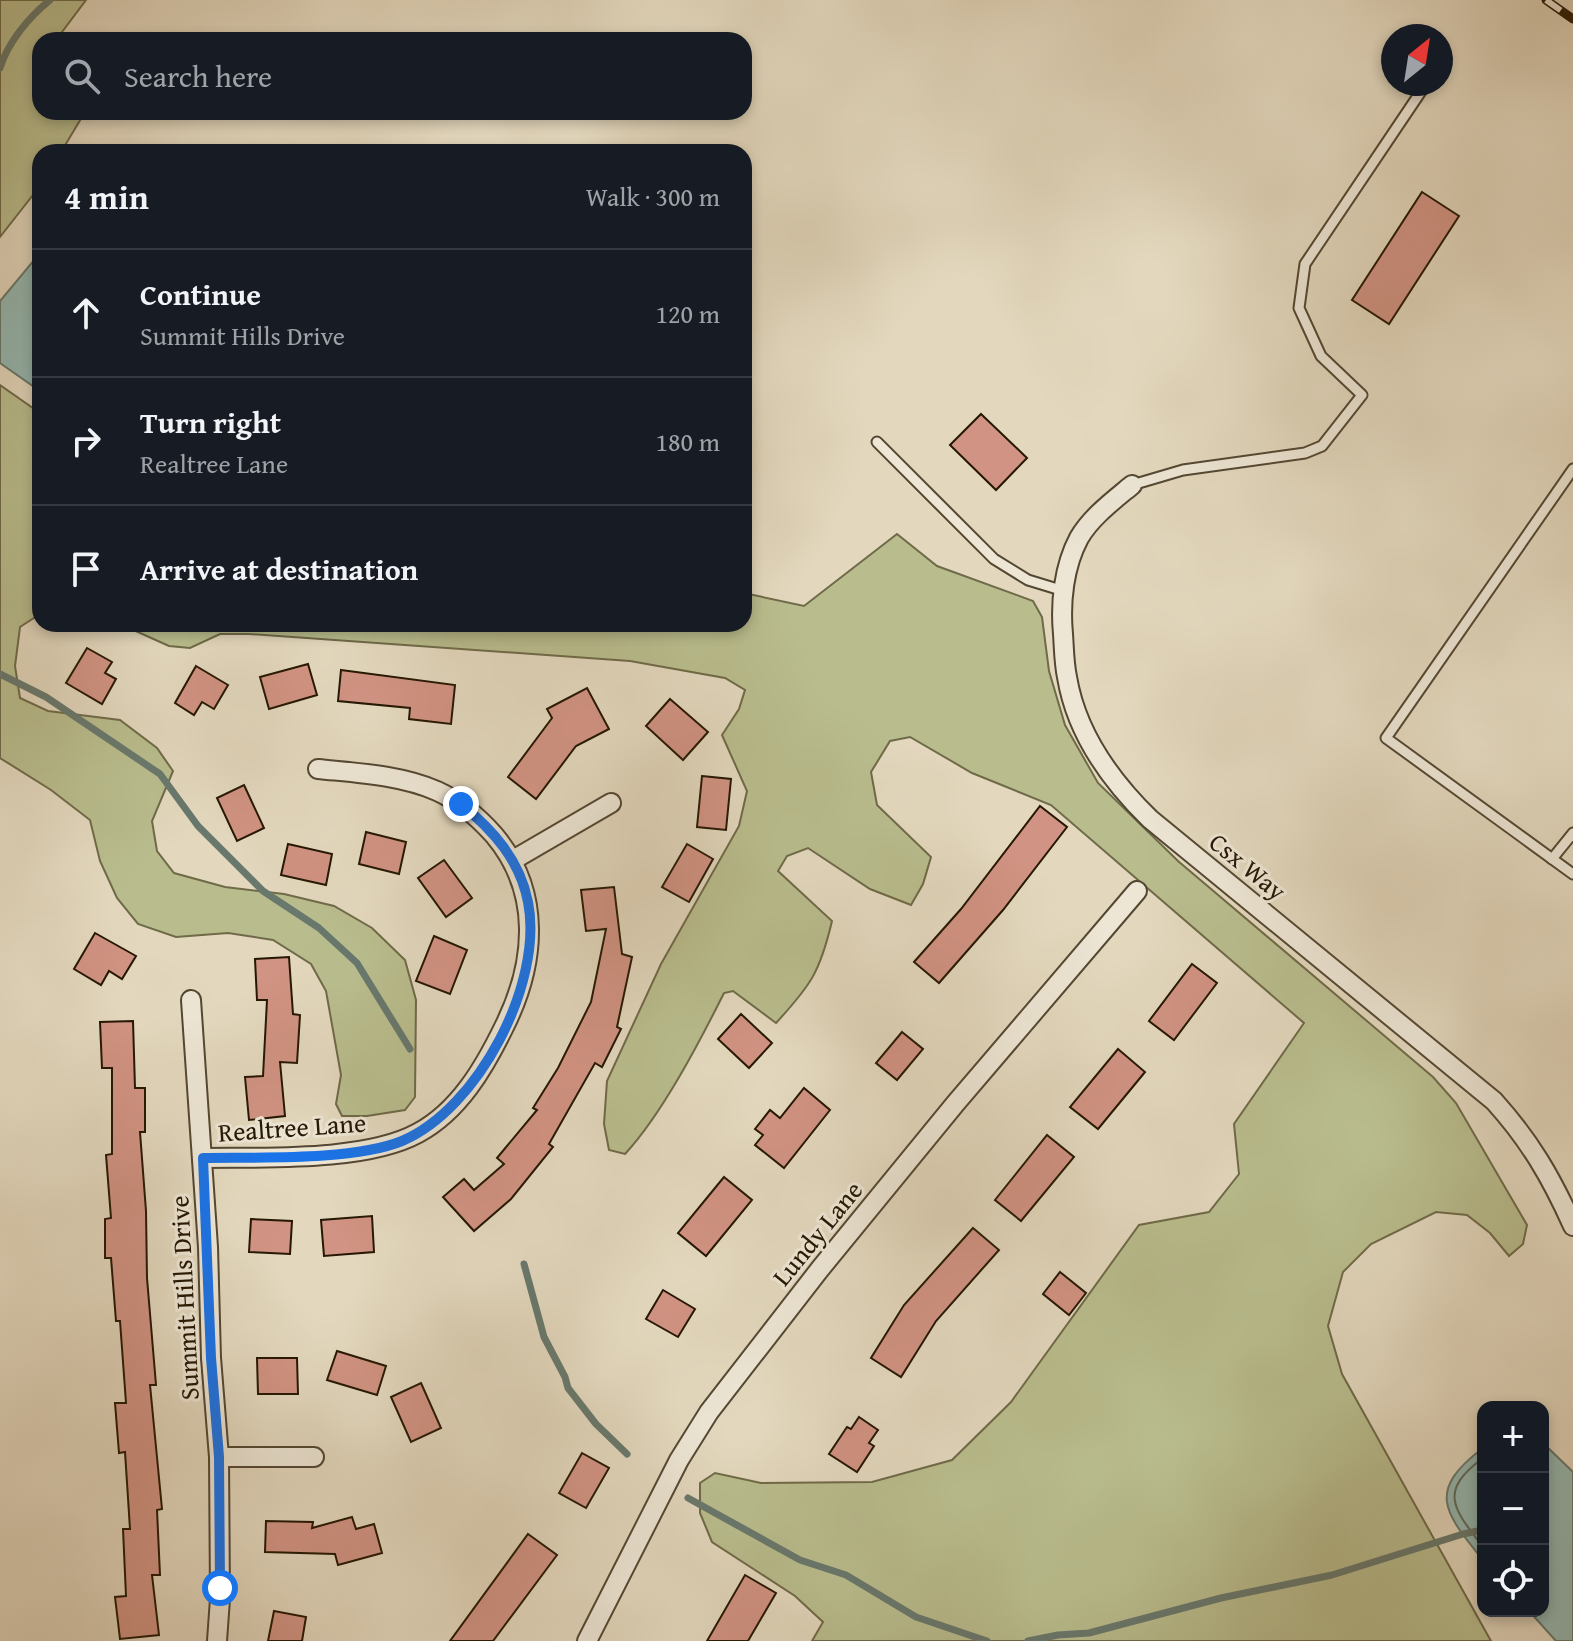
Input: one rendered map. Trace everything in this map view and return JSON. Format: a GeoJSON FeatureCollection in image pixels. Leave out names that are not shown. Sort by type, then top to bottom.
{"type":"FeatureCollection","features":[{"type":"Feature","properties":{"kind":"street","name":"Csx Way"},"geometry":{"type":"LineString","coordinates":[[1132,485],[1106,507],[1080,537],[1065,577],[1062,619],[1067,678],[1078,716],[1108,772],[1150,819],[1494,1101],[1522,1133],[1546,1169],[1573,1226]]}},
{"type":"Feature","properties":{"kind":"street","name":"Realtree Lane"},"geometry":{"type":"LineString","coordinates":[[203,1158],[337,1153],[384,1147],[418,1133],[456,1102],[493,1051],[525,977],[531,938],[528,902],[513,860],[483,822],[461,804],[436,790],[408,782],[318,769]]}},
{"type":"Feature","properties":{"kind":"street"},"geometry":{"type":"LineString","coordinates":[[513,860],[611,803]]}},
{"type":"Feature","properties":{"kind":"street","name":"Lundy Lane"},"geometry":{"type":"LineString","coordinates":[[587,1641],[679,1460],[709,1412],[945,1116],[1137,891]]}},
{"type":"Feature","properties":{"kind":"street","name":"Summit Hills Drive"},"geometry":{"type":"LineString","coordinates":[[191,1000],[219,1457],[220,1599],[217,1641]]}},
{"type":"Feature","properties":{"kind":"street"},"geometry":{"type":"LineString","coordinates":[[219,1457],[314,1457]]}},
{"type":"Feature","properties":{"kind":"lane"},"geometry":{"type":"LineString","coordinates":[[1132,485],[1183,470],[1313,450],[1322,446],[1362,395],[1321,356],[1299,308],[1305,264],[1418,96]]}},
{"type":"Feature","properties":{"kind":"lane"},"geometry":{"type":"LineString","coordinates":[[877,442],[994,559],[1028,580],[1064,591]]}},
{"type":"Feature","properties":{"kind":"lane"},"geometry":{"type":"LineString","coordinates":[[1573,469],[1386,738],[1573,874]]}},
{"type":"Feature","properties":{"kind":"lane"},"geometry":{"type":"LineString","coordinates":[[1552,859],[1573,833]]}},
{"type":"Feature","properties":{"kind":"green space"},"geometry":{"type":"Polygon","coordinates":[[[0,0],[86,0],[62,32],[32,32],[32,120],[80,120],[66,144],[32,144],[32,196],[0,237],[0,0]]]}},
{"type":"Feature","properties":{"kind":"green space"},"geometry":{"type":"Polygon","coordinates":[[[0,385],[32,407],[32,619],[20,627],[15,666],[20,698],[48,711],[120,720],[157,748],[173,771],[152,821],[157,851],[174,873],[225,887],[284,894],[334,906],[372,928],[405,960],[416,1000],[415,1097],[405,1110],[342,1116],[336,1104],[341,1075],[326,991],[311,964],[273,940],[228,933],[176,937],[138,924],[117,898],[100,861],[90,820],[51,790],[0,758],[0,385]]]}},
{"type":"Feature","properties":{"kind":"green space"},"geometry":{"type":"Polygon","coordinates":[[[897,534],[937,566],[1033,601],[1042,617],[1049,671],[1065,725],[1098,783],[1178,861],[1433,1077],[1456,1103],[1527,1225],[1523,1244],[1509,1256],[1490,1233],[1467,1215],[1436,1212],[1371,1244],[1343,1272],[1328,1326],[1342,1374],[1491,1641],[812,1641],[823,1622],[795,1596],[712,1542],[700,1513],[700,1483],[715,1473],[761,1483],[872,1482],[952,1460],[1011,1402],[1139,1225],[1209,1212],[1239,1174],[1234,1124],[1304,1023],[1051,805],[972,773],[910,737],[890,741],[871,772],[877,805],[931,857],[923,884],[911,905],[870,889],[808,848],[787,856],[778,871],[832,921],[813,977],[776,1023],[733,991],[724,993],[666,1099],[625,1154],[609,1150],[604,1124],[607,1081],[661,964],[739,826],[747,791],[722,735],[739,709],[745,690],[725,678],[630,661],[249,634],[220,634],[190,648],[169,646],[138,632],[752,632],[752,595],[804,606],[897,534]]]}},
{"type":"Feature","properties":{"kind":"water"},"geometry":{"type":"Polygon","coordinates":[[[32,263],[32,385],[0,363],[0,301],[32,263]]]}},
{"type":"Feature","properties":{"kind":"water"},"geometry":{"type":"Polygon","coordinates":[[[1549,1449],[1573,1472],[1573,1641],[1556,1641],[1534,1617],[1549,1617],[1549,1449]]]}},
{"type":"Feature","properties":{"kind":"water"},"geometry":{"type":"Polygon","coordinates":[[[1477,1453],[1477,1552],[1451,1515],[1447,1502],[1453,1477],[1477,1453]]]}},
{"type":"Feature","properties":{"kind":"building"},"geometry":{"type":"Polygon","coordinates":[[[1422,192],[1459,216],[1389,324],[1352,300],[1422,192]]]}},
{"type":"Feature","properties":{"kind":"building"},"geometry":{"type":"Polygon","coordinates":[[[981,414],[1027,458],[996,490],[950,445],[981,414]]]}},
{"type":"Feature","properties":{"kind":"building"},"geometry":{"type":"Polygon","coordinates":[[[87,648],[112,662],[105,673],[116,679],[102,704],[66,683],[87,648]]]}},
{"type":"Feature","properties":{"kind":"building"},"geometry":{"type":"Polygon","coordinates":[[[308,664],[317,695],[269,709],[260,677],[308,664]]]}},
{"type":"Feature","properties":{"kind":"building"},"geometry":{"type":"Polygon","coordinates":[[[196,666],[228,685],[214,709],[202,702],[194,715],[175,703],[196,666]]]}},
{"type":"Feature","properties":{"kind":"building"},"geometry":{"type":"Polygon","coordinates":[[[341,670],[455,685],[451,724],[409,719],[410,708],[338,701],[341,670]]]}},
{"type":"Feature","properties":{"kind":"building"},"geometry":{"type":"Polygon","coordinates":[[[587,688],[609,729],[576,746],[536,799],[508,777],[552,718],[547,709],[587,688]]]}},
{"type":"Feature","properties":{"kind":"building"},"geometry":{"type":"Polygon","coordinates":[[[670,699],[708,732],[683,760],[646,726],[670,699]]]}},
{"type":"Feature","properties":{"kind":"building"},"geometry":{"type":"Polygon","coordinates":[[[702,776],[731,779],[726,830],[697,827],[702,776]]]}},
{"type":"Feature","properties":{"kind":"building"},"geometry":{"type":"Polygon","coordinates":[[[244,785],[264,828],[237,841],[217,798],[244,785]]]}},
{"type":"Feature","properties":{"kind":"building"},"geometry":{"type":"Polygon","coordinates":[[[1040,806],[1067,827],[1003,910],[939,983],[914,962],[961,909],[1040,806]]]}},
{"type":"Feature","properties":{"kind":"building"},"geometry":{"type":"Polygon","coordinates":[[[366,832],[406,842],[399,874],[359,864],[366,832]]]}},
{"type":"Feature","properties":{"kind":"building"},"geometry":{"type":"Polygon","coordinates":[[[288,844],[332,854],[326,885],[281,875],[288,844]]]}},
{"type":"Feature","properties":{"kind":"building"},"geometry":{"type":"Polygon","coordinates":[[[687,844],[713,859],[689,902],[662,887],[687,844]]]}},
{"type":"Feature","properties":{"kind":"building"},"geometry":{"type":"Polygon","coordinates":[[[444,860],[472,898],[446,917],[418,878],[444,860]]]}},
{"type":"Feature","properties":{"kind":"building"},"geometry":{"type":"Polygon","coordinates":[[[614,887],[622,954],[632,957],[617,1027],[621,1029],[602,1067],[595,1063],[549,1144],[553,1147],[511,1199],[474,1231],[443,1197],[464,1179],[474,1190],[504,1164],[497,1158],[537,1110],[533,1108],[558,1068],[591,1002],[606,929],[586,931],[581,890],[614,887]]]}},
{"type":"Feature","properties":{"kind":"building"},"geometry":{"type":"Polygon","coordinates":[[[95,933],[136,956],[122,979],[109,971],[101,985],[74,969],[95,933]]]}},
{"type":"Feature","properties":{"kind":"building"},"geometry":{"type":"Polygon","coordinates":[[[434,936],[467,950],[450,994],[416,981],[434,936]]]}},
{"type":"Feature","properties":{"kind":"building"},"geometry":{"type":"Polygon","coordinates":[[[289,957],[293,1014],[300,1015],[297,1063],[280,1062],[285,1116],[249,1120],[245,1077],[263,1076],[267,1000],[257,1000],[255,959],[289,957]]]}},
{"type":"Feature","properties":{"kind":"building"},"geometry":{"type":"Polygon","coordinates":[[[1192,964],[1217,983],[1174,1040],[1149,1021],[1192,964]]]}},
{"type":"Feature","properties":{"kind":"building"},"geometry":{"type":"Polygon","coordinates":[[[741,1014],[772,1043],[749,1068],[718,1039],[741,1014]]]}},
{"type":"Feature","properties":{"kind":"building"},"geometry":{"type":"Polygon","coordinates":[[[133,1021],[135,1088],[145,1088],[145,1132],[140,1132],[156,1385],[150,1385],[162,1509],[157,1510],[160,1575],[152,1575],[159,1635],[120,1639],[115,1597],[126,1596],[123,1529],[130,1529],[125,1452],[119,1453],[115,1403],[126,1403],[120,1321],[116,1321],[111,1258],[105,1258],[105,1219],[111,1218],[106,1155],[112,1154],[112,1068],[102,1068],[100,1022],[133,1021]]]}},
{"type":"Feature","properties":{"kind":"building"},"geometry":{"type":"Polygon","coordinates":[[[902,1032],[923,1049],[897,1080],[876,1063],[902,1032]]]}},
{"type":"Feature","properties":{"kind":"building"},"geometry":{"type":"Polygon","coordinates":[[[1118,1049],[1145,1072],[1098,1129],[1070,1107],[1118,1049]]]}},
{"type":"Feature","properties":{"kind":"building"},"geometry":{"type":"Polygon","coordinates":[[[804,1088],[830,1110],[784,1168],[755,1145],[763,1135],[755,1129],[770,1110],[780,1118],[804,1088]]]}},
{"type":"Feature","properties":{"kind":"building"},"geometry":{"type":"Polygon","coordinates":[[[1047,1135],[1074,1157],[1021,1221],[995,1200],[1047,1135]]]}},
{"type":"Feature","properties":{"kind":"building"},"geometry":{"type":"Polygon","coordinates":[[[724,1177],[752,1200],[706,1256],[678,1233],[724,1177]]]}},
{"type":"Feature","properties":{"kind":"building"},"geometry":{"type":"Polygon","coordinates":[[[372,1216],[374,1252],[324,1256],[321,1220],[372,1216]]]}},
{"type":"Feature","properties":{"kind":"building"},"geometry":{"type":"Polygon","coordinates":[[[251,1219],[292,1221],[290,1254],[249,1252],[251,1219]]]}},
{"type":"Feature","properties":{"kind":"building"},"geometry":{"type":"Polygon","coordinates":[[[973,1228],[999,1250],[936,1321],[901,1377],[871,1358],[904,1305],[973,1228]]]}},
{"type":"Feature","properties":{"kind":"building"},"geometry":{"type":"Polygon","coordinates":[[[1060,1272],[1086,1293],[1069,1315],[1043,1294],[1060,1272]]]}},
{"type":"Feature","properties":{"kind":"building"},"geometry":{"type":"Polygon","coordinates":[[[663,1290],[695,1309],[678,1337],[646,1319],[663,1290]]]}},
{"type":"Feature","properties":{"kind":"building"},"geometry":{"type":"Polygon","coordinates":[[[337,1351],[386,1366],[377,1395],[327,1380],[337,1351]]]}},
{"type":"Feature","properties":{"kind":"building"},"geometry":{"type":"Polygon","coordinates":[[[257,1358],[297,1358],[298,1394],[258,1394],[257,1358]]]}},
{"type":"Feature","properties":{"kind":"building"},"geometry":{"type":"Polygon","coordinates":[[[421,1383],[441,1428],[411,1442],[391,1397],[421,1383]]]}},
{"type":"Feature","properties":{"kind":"building"},"geometry":{"type":"Polygon","coordinates":[[[859,1417],[878,1430],[869,1443],[874,1446],[857,1472],[829,1454],[847,1427],[851,1429],[859,1417]]]}},
{"type":"Feature","properties":{"kind":"building"},"geometry":{"type":"Polygon","coordinates":[[[582,1453],[609,1468],[586,1508],[559,1493],[582,1453]]]}},
{"type":"Feature","properties":{"kind":"building"},"geometry":{"type":"Polygon","coordinates":[[[352,1517],[356,1529],[374,1524],[382,1553],[338,1565],[335,1554],[265,1552],[266,1521],[313,1522],[312,1528],[352,1517]]]}},
{"type":"Feature","properties":{"kind":"building"},"geometry":{"type":"Polygon","coordinates":[[[528,1534],[557,1555],[493,1641],[450,1641],[528,1534]]]}},
{"type":"Feature","properties":{"kind":"building"},"geometry":{"type":"Polygon","coordinates":[[[745,1575],[776,1593],[748,1641],[707,1641],[745,1575]]]}},
{"type":"Feature","properties":{"kind":"building"},"geometry":{"type":"Polygon","coordinates":[[[274,1611],[306,1617],[302,1641],[268,1641],[274,1611]]]}},
{"type":"Feature","properties":{"kind":"waterway"},"geometry":{"type":"LineString","coordinates":[[0,68],[20,31],[50,0]]}},
{"type":"Feature","properties":{"kind":"waterway"},"geometry":{"type":"LineString","coordinates":[[0,674],[46,697],[160,774],[198,826],[263,891],[319,928],[357,963],[410,1049]]}},
{"type":"Feature","properties":{"kind":"waterway"},"geometry":{"type":"LineString","coordinates":[[524,1264],[544,1337],[568,1388],[596,1424],[627,1454]]}},
{"type":"Feature","properties":{"kind":"waterway"},"geometry":{"type":"LineString","coordinates":[[688,1498],[800,1560],[846,1575],[916,1617],[987,1641]]}},
{"type":"Feature","properties":{"kind":"waterway"},"geometry":{"type":"LineString","coordinates":[[1028,1641],[1089,1633],[1221,1598],[1332,1575],[1477,1531]]}},
{"type":"Feature","properties":{"kind":"railway"},"geometry":{"type":"LineString","coordinates":[[1546,0],[1573,19]]}},
{"type":"Feature","properties":{"kind":"route"},"geometry":{"type":"LineString","coordinates":[[220,1588],[219,1457],[211,1358],[203,1158],[337,1153],[384,1147],[412,1136],[433,1123],[473,1082],[511,1014],[525,977],[531,938],[528,902],[513,860],[483,822],[461,804]]}}]}
